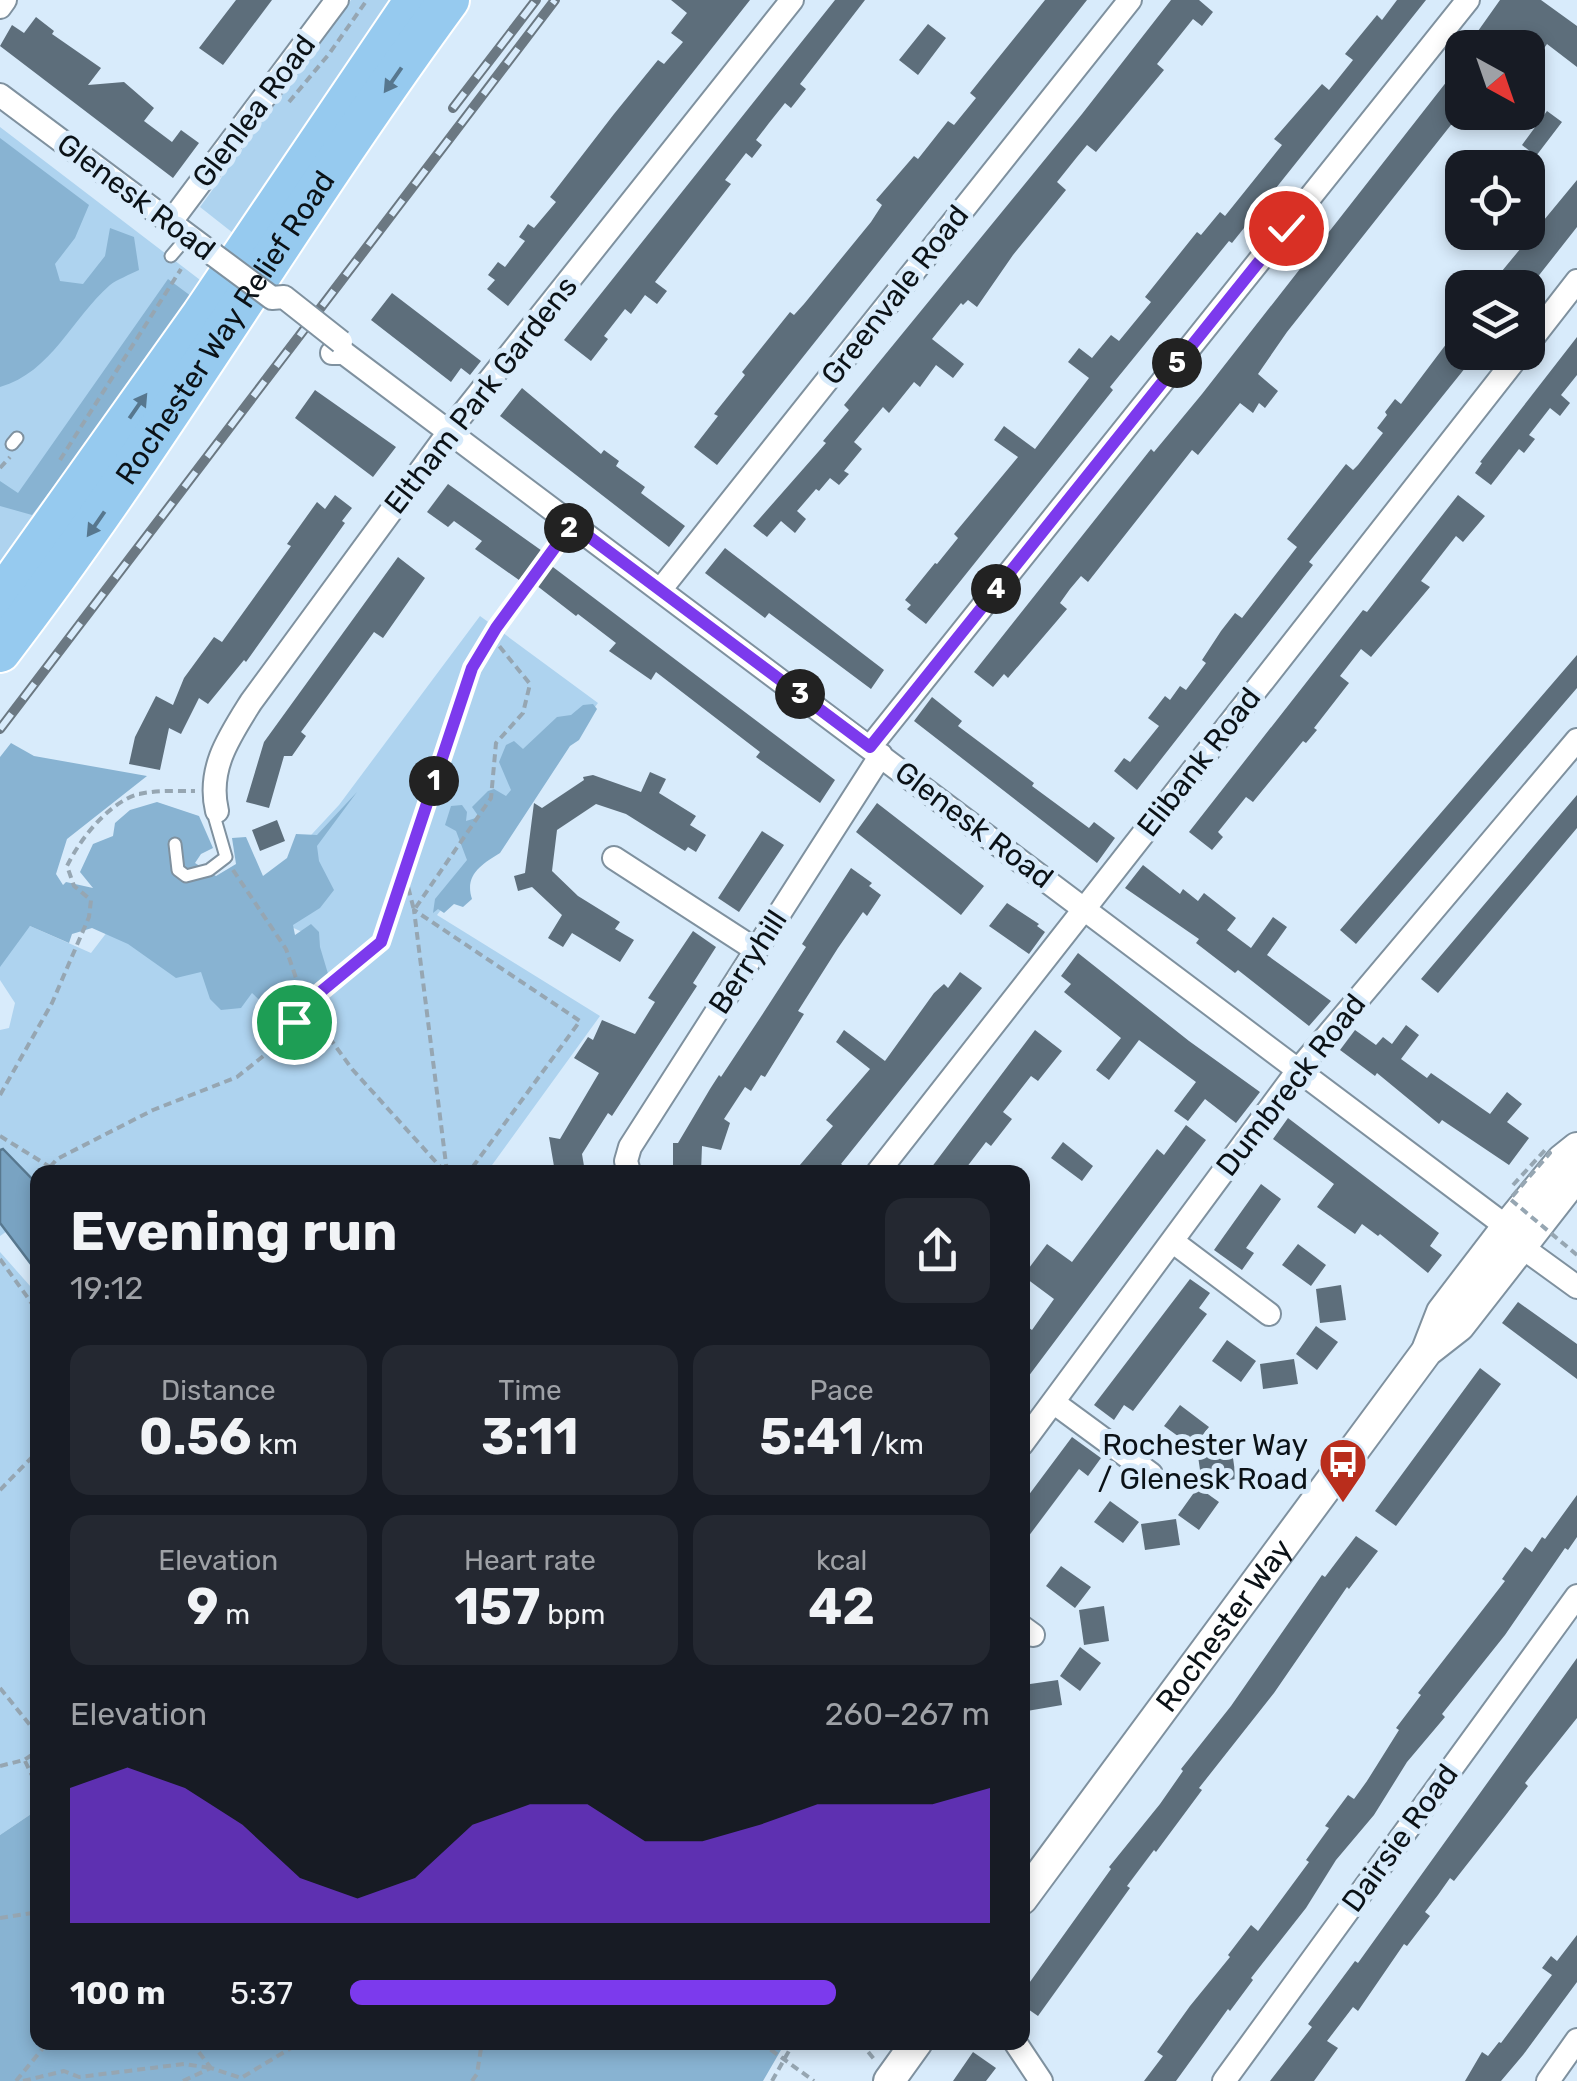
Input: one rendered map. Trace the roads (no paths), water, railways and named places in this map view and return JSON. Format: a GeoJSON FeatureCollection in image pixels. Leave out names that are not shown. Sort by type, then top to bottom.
{"type":"FeatureCollection","features":[{"type":"Feature","properties":{"kind":"highway","name":"Rochester Way Relief Road"},"geometry":{"type":"LineString","coordinates":[[0,600],[202,315],[414,0]]}},
{"type":"Feature","properties":{"kind":"highway","name":"Rochester Way Relief Road"},"geometry":{"type":"LineString","coordinates":[[0,652],[110,504],[340,156],[450,0]]}},
{"type":"Feature","properties":{"kind":"street"},"geometry":{"type":"LineString","coordinates":[[0,7],[5,0]]}},
{"type":"Feature","properties":{"kind":"street","name":"Glenlea Road"},"geometry":{"type":"LineString","coordinates":[[179,230],[337,0]]}},
{"type":"Feature","properties":{"kind":"street","name":"Eltham Park Gardens"},"geometry":{"type":"LineString","coordinates":[[215,801],[225,744],[251,702],[449,432],[792,0]]}},
{"type":"Feature","properties":{"kind":"street","name":"Greenvale Road"},"geometry":{"type":"LineString","coordinates":[[661,589],[1130,0]]}},
{"type":"Feature","properties":{"kind":"street","name":"Berryhill"},"geometry":{"type":"LineString","coordinates":[[627,1165],[630,1146],[756,950],[875,751],[1468,0]]}},
{"type":"Feature","properties":{"kind":"street","name":"Glenesk Road"},"geometry":{"type":"LineString","coordinates":[[0,96],[272,298],[275,310],[339,349],[1299,1070],[1577,1287]]}},
{"type":"Feature","properties":{"kind":"street"},"geometry":{"type":"LineString","coordinates":[[1545,322],[1577,281]]}},
{"type":"Feature","properties":{"kind":"street","name":"Elibank Road"},"geometry":{"type":"LineString","coordinates":[[883,1165],[1506,370]]}},
{"type":"Feature","properties":{"kind":"street","name":"Dumbreck Road"},"geometry":{"type":"LineString","coordinates":[[1030,1433],[1299,1070],[1577,740]]}},
{"type":"Feature","properties":{"kind":"street"},"geometry":{"type":"LineString","coordinates":[[614,858],[756,950]]}},
{"type":"Feature","properties":{"kind":"street","name":"Rochester Way"},"geometry":{"type":"LineString","coordinates":[[1513,1236],[1562,1160],[1577,1148]]}},
{"type":"Feature","properties":{"kind":"street","name":"Rochester Way"},"geometry":{"type":"LineString","coordinates":[[1030,1888],[1427,1351],[1442,1312],[1577,1175]]}},
{"type":"Feature","properties":{"kind":"street"},"geometry":{"type":"LineString","coordinates":[[1172,1241],[1269,1314]]}},
{"type":"Feature","properties":{"kind":"street"},"geometry":{"type":"LineString","coordinates":[[1053,1402],[1151,1474]]}},
{"type":"Feature","properties":{"kind":"street","name":"Dairsie Road"},"geometry":{"type":"LineString","coordinates":[[1224,2081],[1577,1596]]}},
{"type":"Feature","properties":{"kind":"street"},"geometry":{"type":"LineString","coordinates":[[1548,2081],[1577,2040]]}},
{"type":"Feature","properties":{"kind":"street"},"geometry":{"type":"LineString","coordinates":[[889,2081],[912,2050]]}},
{"type":"Feature","properties":{"kind":"street"},"geometry":{"type":"LineString","coordinates":[[1020,2050],[1041,2081]]}},
{"type":"Feature","properties":{"kind":"lane"},"geometry":{"type":"LineString","coordinates":[[171,256],[179,230]]}},
{"type":"Feature","properties":{"kind":"lane"},"geometry":{"type":"LineString","coordinates":[[175,844],[178,870],[186,876],[209,870],[226,857],[215,801]]}},
{"type":"Feature","properties":{"kind":"railway"},"geometry":{"type":"LineString","coordinates":[[453,108],[536,0]]}},
{"type":"Feature","properties":{"kind":"railway"},"geometry":{"type":"LineString","coordinates":[[0,729],[555,0]]}},
{"type":"Feature","properties":{"kind":"place","name":"Rochester Way / Glenesk Road"},"geometry":{"type":"Point","coordinates":[1343,1504]}}]}
